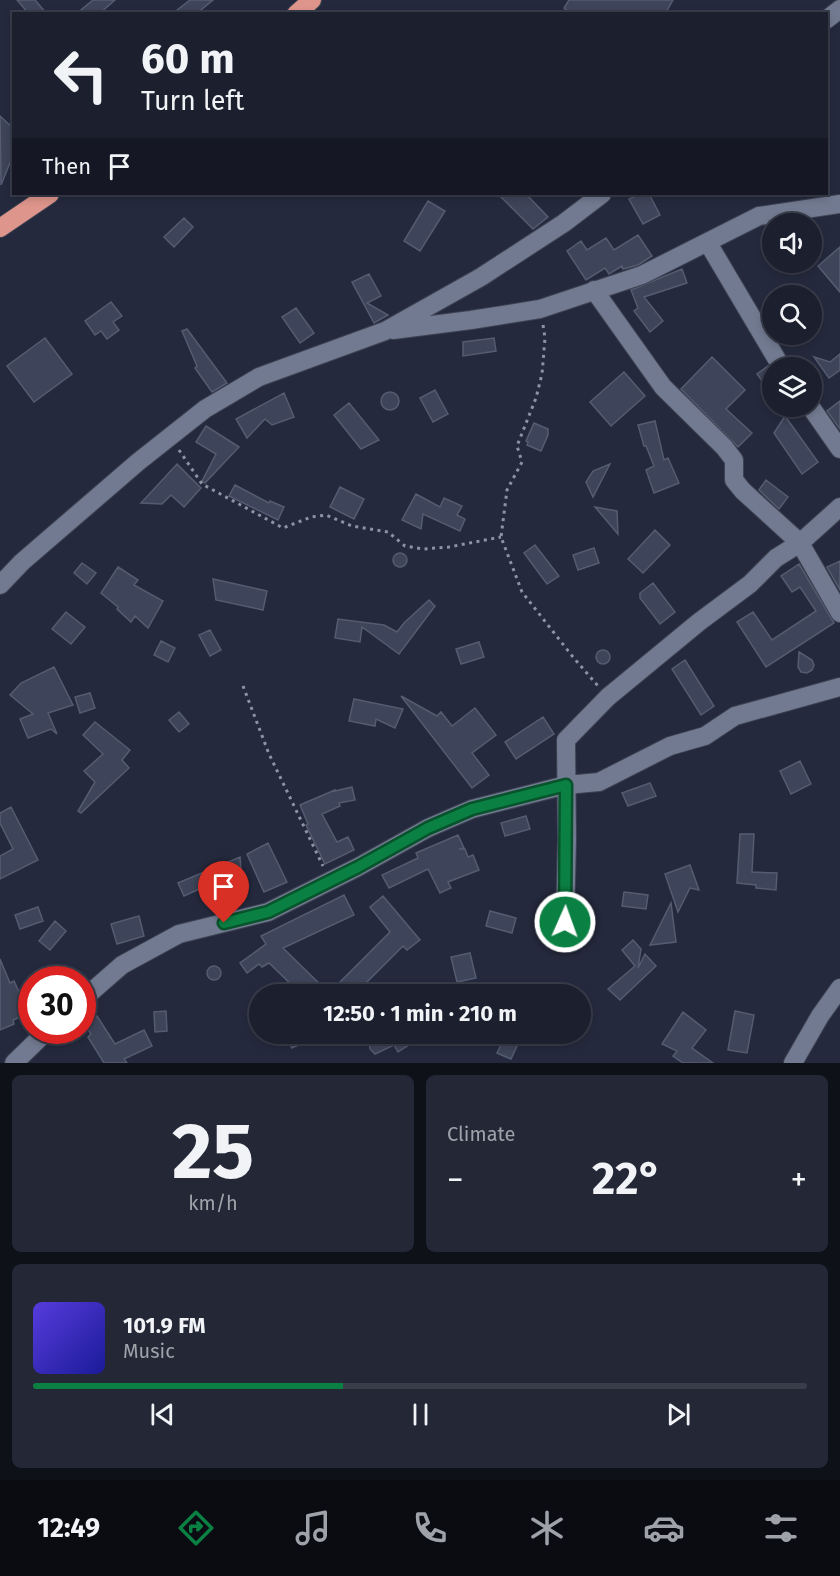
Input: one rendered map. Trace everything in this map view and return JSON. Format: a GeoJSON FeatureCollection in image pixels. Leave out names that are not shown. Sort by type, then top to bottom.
{"type":"FeatureCollection","features":[{"type":"Feature","properties":{"kind":"highway"},"geometry":{"type":"LineString","coordinates":[[298,12],[312,0]]}},
{"type":"Feature","properties":{"kind":"highway"},"geometry":{"type":"LineString","coordinates":[[0,228],[49,195]]}},
{"type":"Feature","properties":{"kind":"street"},"geometry":{"type":"LineString","coordinates":[[828,18],[840,9]]}},
{"type":"Feature","properties":{"kind":"street"},"geometry":{"type":"LineString","coordinates":[[0,585],[22,562],[111,485],[205,409],[259,377],[385,331],[481,277],[564,223],[601,195]]}},
{"type":"Feature","properties":{"kind":"street"},"geometry":{"type":"LineString","coordinates":[[385,331],[540,309],[642,275],[759,216],[840,204]]}},
{"type":"Feature","properties":{"kind":"street"},"geometry":{"type":"LineString","coordinates":[[708,243],[775,357]]}},
{"type":"Feature","properties":{"kind":"street"},"geometry":{"type":"LineString","coordinates":[[594,290],[663,387],[724,447],[734,460],[734,480],[800,543],[840,613]]}},
{"type":"Feature","properties":{"kind":"street"},"geometry":{"type":"LineString","coordinates":[[818,417],[840,449]]}},
{"type":"Feature","properties":{"kind":"street"},"geometry":{"type":"LineString","coordinates":[[565,922],[566,740],[608,697],[699,622],[750,584],[776,558],[800,543],[840,507]]}},
{"type":"Feature","properties":{"kind":"street"},"geometry":{"type":"LineString","coordinates":[[96,988],[122,965],[178,934],[268,912],[331,881],[428,828],[472,809],[566,785],[599,782],[670,746],[705,736],[735,716],[840,687]]}},
{"type":"Feature","properties":{"kind":"street"},"geometry":{"type":"LineString","coordinates":[[793,1063],[820,1016],[840,988]]}},
{"type":"Feature","properties":{"kind":"street"},"geometry":{"type":"LineString","coordinates":[[14,1063],[34,1044]]}},
{"type":"Feature","properties":{"kind":"path"},"geometry":{"type":"LineString","coordinates":[[540,309],[545,338],[542,374],[536,398],[517,446],[522,462],[507,490],[501,537],[522,592],[608,697]]}},
{"type":"Feature","properties":{"kind":"path"},"geometry":{"type":"LineString","coordinates":[[173,435],[179,450],[202,484],[283,528],[311,517],[326,515],[352,526],[388,532],[405,546],[423,549],[449,547],[501,537]]}},
{"type":"Feature","properties":{"kind":"path"},"geometry":{"type":"LineString","coordinates":[[243,686],[269,754],[331,881]]}},
{"type":"Feature","properties":{"kind":"building"},"geometry":{"type":"Polygon","coordinates":[[[17,0],[35,0],[45,12],[27,12],[17,0]]]}},
{"type":"Feature","properties":{"kind":"building"},"geometry":{"type":"Polygon","coordinates":[[[93,0],[115,0],[101,12],[78,12],[93,0]]]}},
{"type":"Feature","properties":{"kind":"building"},"geometry":{"type":"Polygon","coordinates":[[[190,0],[213,0],[198,12],[175,12],[190,0]]]}},
{"type":"Feature","properties":{"kind":"building"},"geometry":{"type":"Polygon","coordinates":[[[569,0],[673,0],[666,12],[569,12],[564,8],[569,0]]]}},
{"type":"Feature","properties":{"kind":"building"},"geometry":{"type":"Polygon","coordinates":[[[0,116],[12,127],[12,158],[1,185],[0,116]]]}},
{"type":"Feature","properties":{"kind":"building"},"geometry":{"type":"Polygon","coordinates":[[[499,195],[527,195],[548,217],[533,229],[499,195]]]}},
{"type":"Feature","properties":{"kind":"building"},"geometry":{"type":"Polygon","coordinates":[[[638,195],[650,195],[660,215],[643,224],[629,199],[638,195]]]}},
{"type":"Feature","properties":{"kind":"building"},"geometry":{"type":"Polygon","coordinates":[[[428,201],[445,211],[420,251],[404,241],[428,201]]]}},
{"type":"Feature","properties":{"kind":"building"},"geometry":{"type":"Polygon","coordinates":[[[184,218],[193,227],[174,247],[164,237],[184,218]]]}},
{"type":"Feature","properties":{"kind":"building"},"geometry":{"type":"Polygon","coordinates":[[[638,235],[652,256],[638,265],[623,269],[622,266],[609,274],[605,268],[586,280],[567,251],[581,241],[587,250],[606,238],[614,250],[638,235]]]}},
{"type":"Feature","properties":{"kind":"building"},"geometry":{"type":"Polygon","coordinates":[[[840,247],[840,292],[822,271],[822,263],[840,247]]]}},
{"type":"Feature","properties":{"kind":"building"},"geometry":{"type":"Polygon","coordinates":[[[682,269],[687,283],[644,297],[663,321],[650,332],[634,311],[638,308],[631,290],[682,269]]]}},
{"type":"Feature","properties":{"kind":"building"},"geometry":{"type":"Polygon","coordinates":[[[369,274],[381,296],[367,303],[388,315],[374,323],[352,282],[369,274]]]}},
{"type":"Feature","properties":{"kind":"building"},"geometry":{"type":"Polygon","coordinates":[[[111,302],[122,316],[113,322],[119,330],[107,339],[101,331],[95,335],[85,321],[111,302]]]}},
{"type":"Feature","properties":{"kind":"building"},"geometry":{"type":"Polygon","coordinates":[[[296,308],[314,333],[300,343],[282,317],[296,308]]]}},
{"type":"Feature","properties":{"kind":"building"},"geometry":{"type":"Polygon","coordinates":[[[187,329],[227,383],[212,392],[195,368],[197,366],[182,331],[187,329]]]}},
{"type":"Feature","properties":{"kind":"building"},"geometry":{"type":"Polygon","coordinates":[[[45,338],[72,374],[34,402],[7,366],[45,338]]]}},
{"type":"Feature","properties":{"kind":"building"},"geometry":{"type":"Polygon","coordinates":[[[494,338],[496,351],[463,356],[463,342],[494,338]]]}},
{"type":"Feature","properties":{"kind":"building"},"geometry":{"type":"Polygon","coordinates":[[[840,354],[840,370],[829,378],[822,368],[822,360],[830,362],[840,354]]]}},
{"type":"Feature","properties":{"kind":"building"},"geometry":{"type":"Polygon","coordinates":[[[712,357],[745,390],[726,409],[752,433],[738,447],[681,389],[712,357]]]}},
{"type":"Feature","properties":{"kind":"building"},"geometry":{"type":"Polygon","coordinates":[[[762,370],[762,381],[757,374],[762,370]]]}},
{"type":"Feature","properties":{"kind":"building"},"geometry":{"type":"Polygon","coordinates":[[[624,372],[645,396],[611,426],[590,402],[624,372]]]}},
{"type":"Feature","properties":{"kind":"building"},"geometry":{"type":"Polygon","coordinates":[[[435,390],[448,414],[433,422],[420,398],[435,390]]]}},
{"type":"Feature","properties":{"kind":"building"},"geometry":{"type":"Polygon","coordinates":[[[386,392],[394,392],[399,397],[397,408],[386,410],[381,405],[381,397],[386,392]]]}},
{"type":"Feature","properties":{"kind":"building"},"geometry":{"type":"Polygon","coordinates":[[[284,393],[294,417],[272,425],[265,419],[247,438],[236,419],[284,393]]]}},
{"type":"Feature","properties":{"kind":"building"},"geometry":{"type":"Polygon","coordinates":[[[840,401],[840,429],[827,411],[840,401]]]}},
{"type":"Feature","properties":{"kind":"building"},"geometry":{"type":"Polygon","coordinates":[[[349,403],[379,440],[361,449],[334,415],[349,403]]]}},
{"type":"Feature","properties":{"kind":"building"},"geometry":{"type":"Polygon","coordinates":[[[786,417],[818,462],[802,474],[774,433],[786,417]]]}},
{"type":"Feature","properties":{"kind":"building"},"geometry":{"type":"Polygon","coordinates":[[[655,421],[664,460],[668,458],[679,483],[654,493],[646,470],[654,466],[644,446],[638,425],[655,421]]]}},
{"type":"Feature","properties":{"kind":"building"},"geometry":{"type":"Polygon","coordinates":[[[534,423],[548,429],[548,435],[541,451],[527,445],[526,441],[534,423]]]}},
{"type":"Feature","properties":{"kind":"building"},"geometry":{"type":"Polygon","coordinates":[[[206,426],[239,447],[205,483],[202,481],[216,454],[196,442],[206,426]]]}},
{"type":"Feature","properties":{"kind":"building"},"geometry":{"type":"Polygon","coordinates":[[[177,464],[201,488],[184,507],[171,495],[162,504],[141,503],[177,464]]]}},
{"type":"Feature","properties":{"kind":"building"},"geometry":{"type":"Polygon","coordinates":[[[610,464],[593,497],[586,482],[593,471],[610,464]]]}},
{"type":"Feature","properties":{"kind":"building"},"geometry":{"type":"Polygon","coordinates":[[[766,480],[788,497],[779,509],[759,490],[766,480]]]}},
{"type":"Feature","properties":{"kind":"building"},"geometry":{"type":"Polygon","coordinates":[[[235,485],[269,503],[270,501],[284,507],[278,520],[229,496],[235,485]]]}},
{"type":"Feature","properties":{"kind":"building"},"geometry":{"type":"Polygon","coordinates":[[[340,487],[364,499],[354,519],[330,507],[340,487]]]}},
{"type":"Feature","properties":{"kind":"building"},"geometry":{"type":"Polygon","coordinates":[[[416,494],[440,507],[444,498],[462,506],[457,515],[465,519],[460,531],[423,514],[421,529],[402,520],[416,494]]]}},
{"type":"Feature","properties":{"kind":"building"},"geometry":{"type":"Polygon","coordinates":[[[595,507],[617,511],[618,534],[595,507]]]}},
{"type":"Feature","properties":{"kind":"building"},"geometry":{"type":"Polygon","coordinates":[[[655,530],[670,545],[643,573],[628,559],[655,530]]]}},
{"type":"Feature","properties":{"kind":"building"},"geometry":{"type":"Polygon","coordinates":[[[535,545],[559,576],[547,584],[524,553],[535,545]]]}},
{"type":"Feature","properties":{"kind":"building"},"geometry":{"type":"Polygon","coordinates":[[[594,548],[599,563],[578,570],[573,555],[594,548]]]}},
{"type":"Feature","properties":{"kind":"building"},"geometry":{"type":"Polygon","coordinates":[[[397,553],[403,553],[407,560],[403,567],[397,567],[393,563],[393,557],[397,553]]]}},
{"type":"Feature","properties":{"kind":"building"},"geometry":{"type":"Polygon","coordinates":[[[840,561],[840,590],[827,567],[840,561]]]}},
{"type":"Feature","properties":{"kind":"building"},"geometry":{"type":"Polygon","coordinates":[[[82,563],[96,573],[87,584],[74,573],[82,563]]]}},
{"type":"Feature","properties":{"kind":"building"},"geometry":{"type":"Polygon","coordinates":[[[799,564],[834,623],[766,667],[737,622],[753,612],[772,640],[816,611],[800,587],[792,592],[781,576],[799,564]]]}},
{"type":"Feature","properties":{"kind":"building"},"geometry":{"type":"Polygon","coordinates":[[[118,567],[138,580],[134,585],[163,601],[148,628],[135,616],[131,622],[101,593],[118,567]]]}},
{"type":"Feature","properties":{"kind":"building"},"geometry":{"type":"Polygon","coordinates":[[[213,579],[267,591],[263,610],[216,600],[213,579]]]}},
{"type":"Feature","properties":{"kind":"building"},"geometry":{"type":"Polygon","coordinates":[[[653,583],[675,612],[660,624],[640,598],[640,593],[653,583]]]}},
{"type":"Feature","properties":{"kind":"building"},"geometry":{"type":"Polygon","coordinates":[[[429,600],[435,606],[399,654],[362,627],[360,642],[335,638],[338,619],[384,625],[397,632],[429,600]]]}},
{"type":"Feature","properties":{"kind":"building"},"geometry":{"type":"Polygon","coordinates":[[[66,612],[85,627],[71,644],[52,629],[66,612]]]}},
{"type":"Feature","properties":{"kind":"building"},"geometry":{"type":"Polygon","coordinates":[[[210,630],[221,650],[210,656],[199,635],[210,630]]]}},
{"type":"Feature","properties":{"kind":"building"},"geometry":{"type":"Polygon","coordinates":[[[161,641],[175,648],[168,662],[154,655],[161,641]]]}},
{"type":"Feature","properties":{"kind":"building"},"geometry":{"type":"Polygon","coordinates":[[[479,642],[484,657],[461,664],[456,649],[479,642]]]}},
{"type":"Feature","properties":{"kind":"building"},"geometry":{"type":"Polygon","coordinates":[[[603,650],[608,652],[610,657],[608,662],[603,664],[598,662],[596,657],[598,652],[603,650]]]}},
{"type":"Feature","properties":{"kind":"building"},"geometry":{"type":"Polygon","coordinates":[[[799,652],[812,660],[814,665],[807,673],[801,672],[798,667],[799,652]]]}},
{"type":"Feature","properties":{"kind":"building"},"geometry":{"type":"Polygon","coordinates":[[[685,660],[714,706],[701,715],[672,669],[685,660]]]}},
{"type":"Feature","properties":{"kind":"building"},"geometry":{"type":"Polygon","coordinates":[[[54,667],[73,705],[48,713],[57,734],[51,729],[28,738],[20,719],[33,714],[10,695],[21,683],[54,667]]]}},
{"type":"Feature","properties":{"kind":"building"},"geometry":{"type":"Polygon","coordinates":[[[90,693],[95,708],[80,713],[75,697],[90,693]]]}},
{"type":"Feature","properties":{"kind":"building"},"geometry":{"type":"Polygon","coordinates":[[[401,696],[437,716],[441,712],[452,726],[475,708],[496,735],[472,753],[489,775],[472,788],[401,696]]]}},
{"type":"Feature","properties":{"kind":"building"},"geometry":{"type":"Polygon","coordinates":[[[354,699],[403,709],[395,728],[376,719],[375,726],[349,721],[354,699]]]}},
{"type":"Feature","properties":{"kind":"building"},"geometry":{"type":"Polygon","coordinates":[[[179,712],[189,724],[179,732],[169,720],[179,712]]]}},
{"type":"Feature","properties":{"kind":"building"},"geometry":{"type":"Polygon","coordinates":[[[543,717],[554,734],[516,759],[505,742],[543,717]]]}},
{"type":"Feature","properties":{"kind":"building"},"geometry":{"type":"Polygon","coordinates":[[[95,722],[130,750],[122,760],[129,768],[81,813],[78,811],[95,782],[84,771],[103,754],[83,735],[95,722]]]}},
{"type":"Feature","properties":{"kind":"building"},"geometry":{"type":"Polygon","coordinates":[[[800,761],[811,784],[791,794],[780,771],[800,761]]]}},
{"type":"Feature","properties":{"kind":"building"},"geometry":{"type":"Polygon","coordinates":[[[650,783],[656,796],[628,806],[622,793],[650,783]]]}},
{"type":"Feature","properties":{"kind":"building"},"geometry":{"type":"Polygon","coordinates":[[[352,787],[355,800],[339,803],[340,806],[322,814],[337,842],[348,837],[354,850],[325,864],[306,825],[308,824],[300,805],[335,790],[352,787]]]}},
{"type":"Feature","properties":{"kind":"building"},"geometry":{"type":"Polygon","coordinates":[[[11,807],[38,860],[0,879],[0,856],[13,849],[0,823],[0,813],[11,807]]]}},
{"type":"Feature","properties":{"kind":"building"},"geometry":{"type":"Polygon","coordinates":[[[526,816],[530,829],[505,836],[501,823],[526,816]]]}},
{"type":"Feature","properties":{"kind":"building"},"geometry":{"type":"Polygon","coordinates":[[[740,834],[754,834],[752,872],[777,873],[776,890],[737,883],[740,834]]]}},
{"type":"Feature","properties":{"kind":"building"},"geometry":{"type":"Polygon","coordinates":[[[458,835],[464,848],[459,849],[465,849],[468,857],[473,855],[479,870],[448,882],[451,888],[440,893],[428,869],[389,888],[382,875],[418,858],[416,853],[458,835]]]}},
{"type":"Feature","properties":{"kind":"building"},"geometry":{"type":"Polygon","coordinates":[[[268,843],[287,882],[264,892],[247,854],[268,843]]]}},
{"type":"Feature","properties":{"kind":"building"},"geometry":{"type":"Polygon","coordinates":[[[240,857],[241,870],[184,896],[178,883],[240,857]]]}},
{"type":"Feature","properties":{"kind":"building"},"geometry":{"type":"Polygon","coordinates":[[[690,865],[699,890],[690,888],[678,912],[665,874],[690,865]]]}},
{"type":"Feature","properties":{"kind":"building"},"geometry":{"type":"Polygon","coordinates":[[[624,892],[648,895],[646,909],[622,906],[624,892]]]}},
{"type":"Feature","properties":{"kind":"building"},"geometry":{"type":"Polygon","coordinates":[[[344,895],[354,915],[283,948],[320,984],[291,984],[269,963],[262,967],[259,964],[247,973],[240,963],[266,944],[261,936],[344,895]]]}},
{"type":"Feature","properties":{"kind":"building"},"geometry":{"type":"Polygon","coordinates":[[[383,896],[420,940],[407,950],[403,946],[365,984],[338,984],[390,932],[370,907],[383,896]]]}},
{"type":"Feature","properties":{"kind":"building"},"geometry":{"type":"Polygon","coordinates":[[[671,903],[676,942],[650,945],[671,903]]]}},
{"type":"Feature","properties":{"kind":"building"},"geometry":{"type":"Polygon","coordinates":[[[38,907],[43,921],[20,929],[15,915],[38,907]]]}},
{"type":"Feature","properties":{"kind":"building"},"geometry":{"type":"Polygon","coordinates":[[[490,911],[516,918],[512,933],[486,926],[490,911]]]}},
{"type":"Feature","properties":{"kind":"building"},"geometry":{"type":"Polygon","coordinates":[[[139,916],[144,936],[117,944],[111,924],[139,916]]]}},
{"type":"Feature","properties":{"kind":"building"},"geometry":{"type":"Polygon","coordinates":[[[55,921],[66,931],[50,950],[39,941],[55,921]]]}},
{"type":"Feature","properties":{"kind":"building"},"geometry":{"type":"Polygon","coordinates":[[[633,940],[641,949],[638,968],[645,954],[656,966],[620,1000],[608,989],[635,966],[622,950],[633,940]]]}},
{"type":"Feature","properties":{"kind":"building"},"geometry":{"type":"Polygon","coordinates":[[[470,953],[476,978],[457,982],[451,957],[470,953]]]}},
{"type":"Feature","properties":{"kind":"building"},"geometry":{"type":"Polygon","coordinates":[[[0,959],[10,983],[14,981],[18,990],[18,1018],[13,1020],[14,1024],[0,1030],[0,959]]]}},
{"type":"Feature","properties":{"kind":"building"},"geometry":{"type":"Polygon","coordinates":[[[211,966],[217,966],[221,973],[217,980],[211,980],[207,976],[207,970],[211,966]]]}},
{"type":"Feature","properties":{"kind":"building"},"geometry":{"type":"Polygon","coordinates":[[[166,1011],[167,1031],[155,1032],[154,1012],[166,1011]]]}},
{"type":"Feature","properties":{"kind":"building"},"geometry":{"type":"Polygon","coordinates":[[[735,1011],[754,1015],[747,1053],[728,1050],[735,1011]]]}},
{"type":"Feature","properties":{"kind":"building"},"geometry":{"type":"Polygon","coordinates":[[[683,1012],[706,1030],[692,1048],[713,1063],[683,1063],[673,1056],[677,1051],[662,1044],[683,1012]]]}},
{"type":"Feature","properties":{"kind":"building"},"geometry":{"type":"Polygon","coordinates":[[[96,1017],[115,1044],[144,1030],[152,1046],[124,1059],[127,1063],[104,1063],[92,1044],[96,1044],[96,1017]]]}},
{"type":"Feature","properties":{"kind":"building"},"geometry":{"type":"Polygon","coordinates":[[[369,1044],[410,1044],[398,1052],[394,1045],[375,1054],[370,1049],[369,1044]]]}},
{"type":"Feature","properties":{"kind":"building"},"geometry":{"type":"Polygon","coordinates":[[[501,1044],[517,1046],[511,1059],[497,1053],[501,1044]]]}},
{"type":"Feature","properties":{"kind":"route"},"geometry":{"type":"LineString","coordinates":[[224,923],[268,912],[358,867],[428,828],[472,809],[566,785],[565,922]]}}]}
